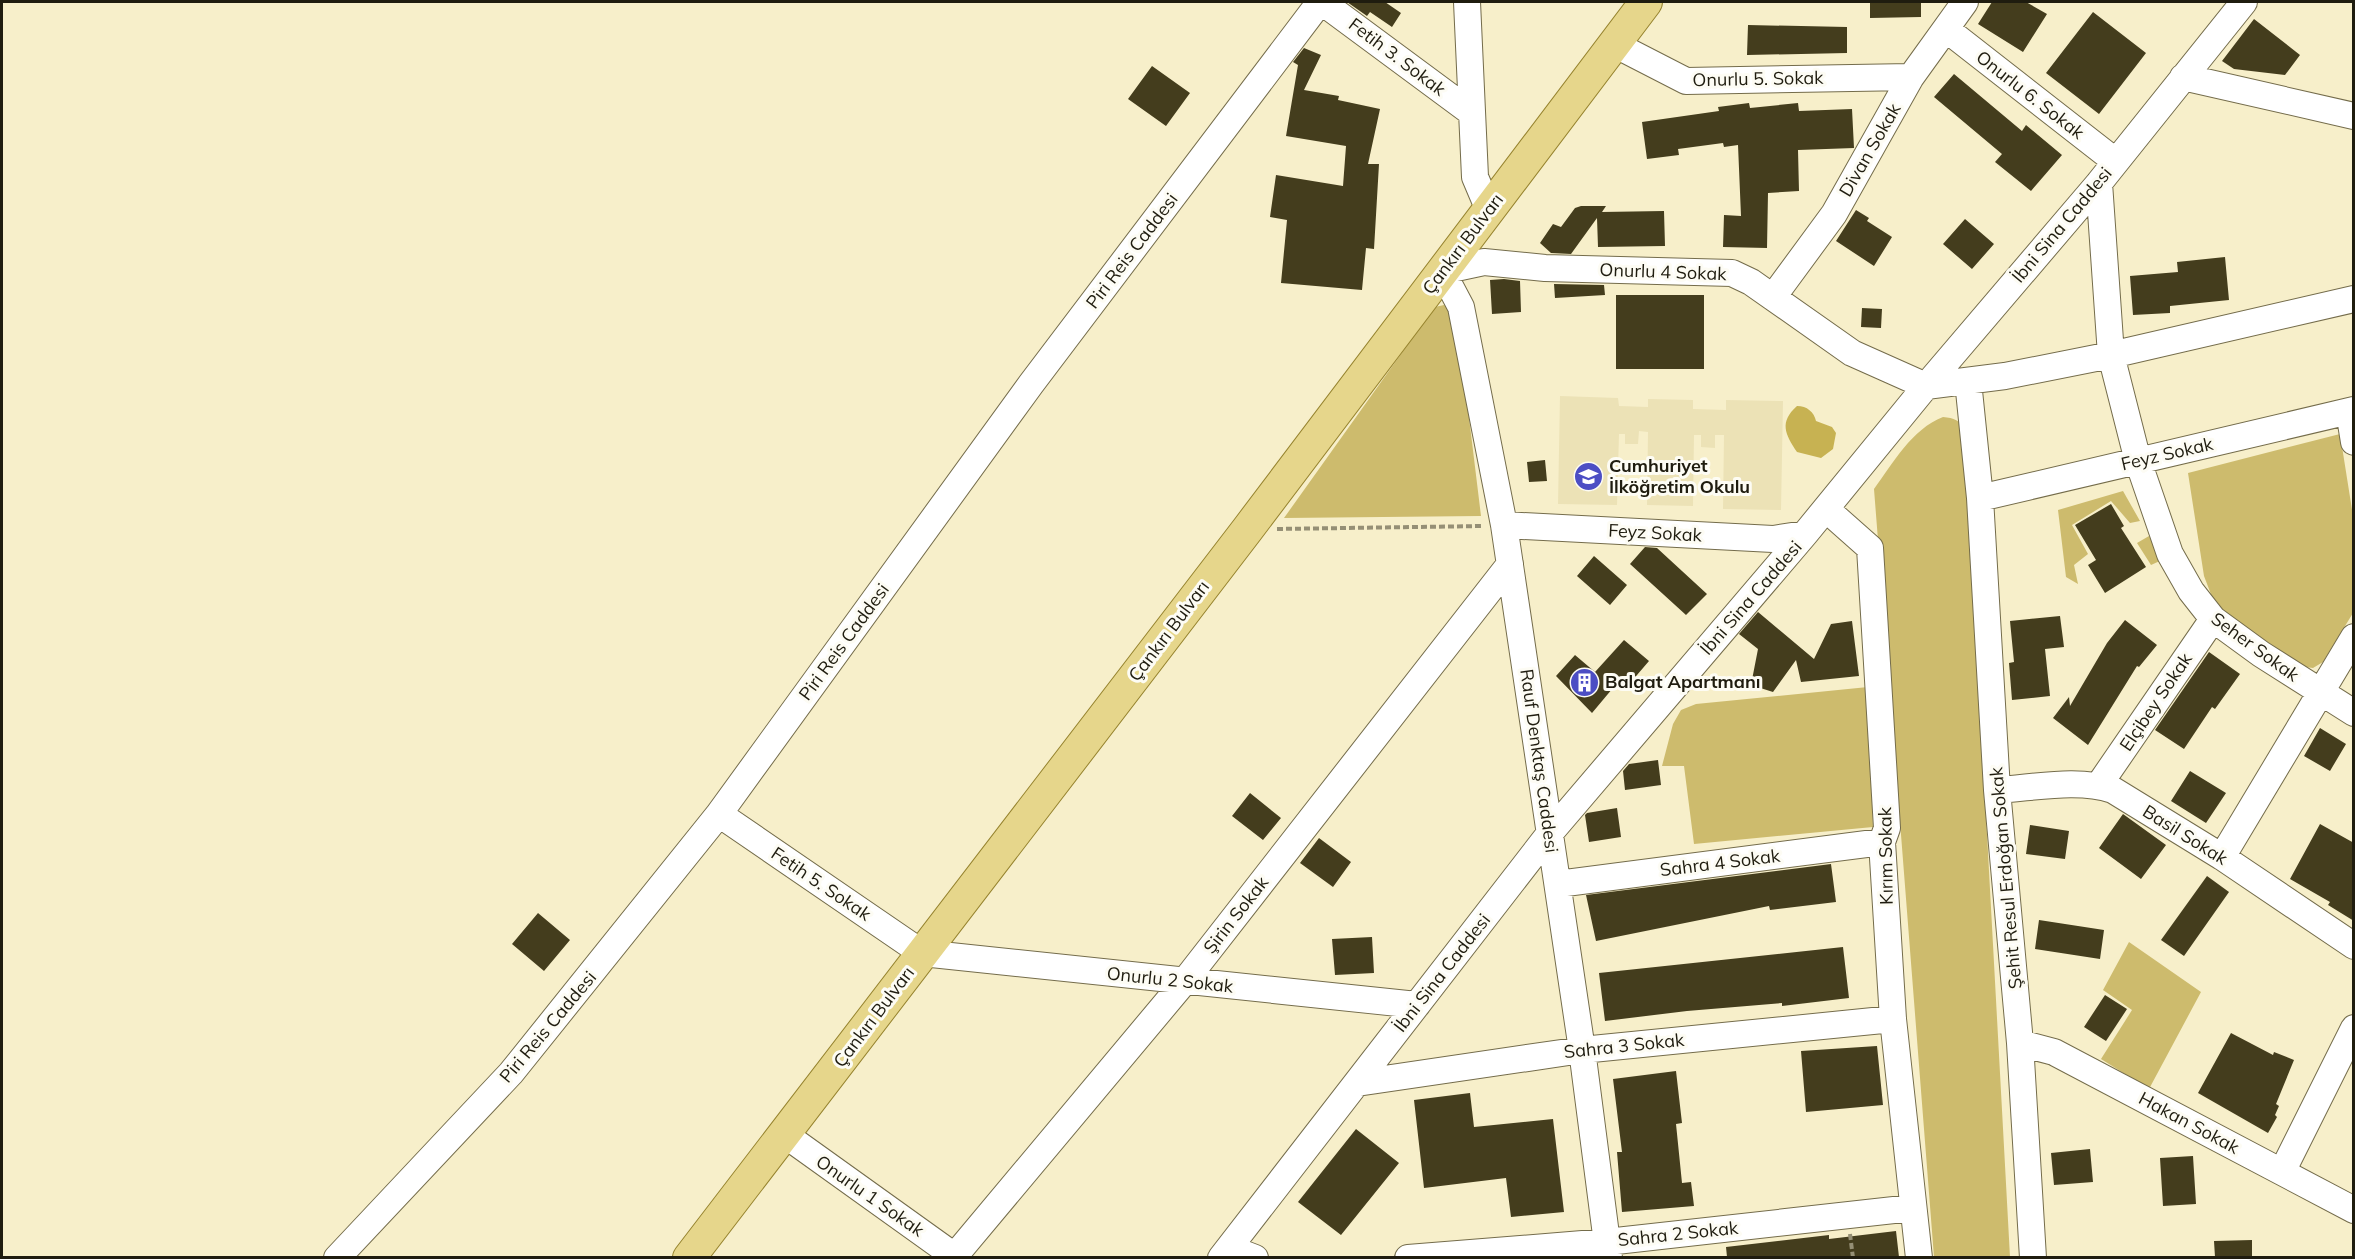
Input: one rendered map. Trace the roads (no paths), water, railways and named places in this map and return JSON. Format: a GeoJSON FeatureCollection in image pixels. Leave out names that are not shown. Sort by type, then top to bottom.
{"type":"FeatureCollection","features":[{"type":"Feature","properties":{"kind":"main road","name":"Çankırı Bulvarı"},"geometry":{"type":"LineString","coordinates":[[689,1257],[1246,530],[1646,2]]}},
{"type":"Feature","properties":{"kind":"street","name":"Fetih 3. Sokak"},"geometry":{"type":"LineString","coordinates":[[1321,2],[1472,113]]}},
{"type":"Feature","properties":{"kind":"street","name":"Piri Reis Caddesi"},"geometry":{"type":"LineString","coordinates":[[337,1257],[511,1073],[719,814],[1031,384],[1321,2]]}},
{"type":"Feature","properties":{"kind":"street"},"geometry":{"type":"LineString","coordinates":[[1467,2],[1475,177],[1489,210]]}},
{"type":"Feature","properties":{"kind":"street","name":"Divan Sokak"},"geometry":{"type":"LineString","coordinates":[[1773,297],[1833,214],[1911,77],[1965,2]]}},
{"type":"Feature","properties":{"kind":"street","name":"İbni Sina Caddesi"},"geometry":{"type":"LineString","coordinates":[[1225,1253],[1550,833],[1806,534],[1926,386],[2099,183],[2244,2]]}},
{"type":"Feature","properties":{"kind":"street","name":"Onurlu 6. Sokak"},"geometry":{"type":"LineString","coordinates":[[1946,29],[2115,161]]}},
{"type":"Feature","properties":{"kind":"street","name":"Onurlu 5. Sokak"},"geometry":{"type":"LineString","coordinates":[[1614,44],[1686,81],[1911,77]]}},
{"type":"Feature","properties":{"kind":"street"},"geometry":{"type":"LineString","coordinates":[[2183,77],[2354,116]]}},
{"type":"Feature","properties":{"kind":"street","name":"Seher Sokak"},"geometry":{"type":"LineString","coordinates":[[2099,183],[2111,355],[2138,461],[2170,554],[2191,591],[2213,619],[2320,694],[2354,713]]}},
{"type":"Feature","properties":{"kind":"street","name":"Onurlu 4 Sokak"},"geometry":{"type":"LineString","coordinates":[[1442,271],[1484,262],[1545,268],[1725,273],[1740,276],[1852,353],[1926,386]]}},
{"type":"Feature","properties":{"kind":"street","name":"Rauf Denktaş Caddesi"},"geometry":{"type":"LineString","coordinates":[[1442,271],[1461,307],[1504,525],[1582,1050],[1608,1250]]}},
{"type":"Feature","properties":{"kind":"street"},"geometry":{"type":"LineString","coordinates":[[1926,386],[1968,381],[2111,355],[2354,299]]}},
{"type":"Feature","properties":{"kind":"street","name":"Şehit Resul Erdoğan Sokak"},"geometry":{"type":"LineString","coordinates":[[1968,381],[1980,498],[1997,790],[2020,1043],[2033,1257]]}},
{"type":"Feature","properties":{"kind":"street"},"geometry":{"type":"LineString","coordinates":[[2351,410],[2354,441]]}},
{"type":"Feature","properties":{"kind":"street","name":"Feyz Sokak"},"geometry":{"type":"LineString","coordinates":[[1980,498],[2351,410]]}},
{"type":"Feature","properties":{"kind":"street","name":"Kırım Sokak"},"geometry":{"type":"LineString","coordinates":[[1826,509],[1870,548],[1887,828],[1882,842],[1893,1019],[1918,1257]]}},
{"type":"Feature","properties":{"kind":"street","name":"Feyz Sokak"},"geometry":{"type":"LineString","coordinates":[[1504,525],[1773,539],[1806,534]]}},
{"type":"Feature","properties":{"kind":"street","name":"Şirin Sokak"},"geometry":{"type":"LineString","coordinates":[[955,1257],[1184,982],[1510,564]]}},
{"type":"Feature","properties":{"kind":"street","name":"Elçibey Sokak"},"geometry":{"type":"LineString","coordinates":[[2099,785],[2213,619]]}},
{"type":"Feature","properties":{"kind":"street"},"geometry":{"type":"LineString","coordinates":[[2222,857],[2354,637]]}},
{"type":"Feature","properties":{"kind":"street","name":"Basil Sokak"},"geometry":{"type":"LineString","coordinates":[[1997,790],[2099,785],[2121,794],[2222,857],[2354,946]]}},
{"type":"Feature","properties":{"kind":"street","name":"Fetih 5. Sokak"},"geometry":{"type":"LineString","coordinates":[[719,814],[922,953]]}},
{"type":"Feature","properties":{"kind":"street","name":"Sahra 4 Sokak"},"geometry":{"type":"LineString","coordinates":[[1558,884],[1882,842]]}},
{"type":"Feature","properties":{"kind":"street","name":"Onurlu 2 Sokak"},"geometry":{"type":"LineString","coordinates":[[922,953],[1417,1005]]}},
{"type":"Feature","properties":{"kind":"street","name":"Sahra 3 Sokak"},"geometry":{"type":"LineString","coordinates":[[1357,1083],[1582,1050],[1893,1019]]}},
{"type":"Feature","properties":{"kind":"street"},"geometry":{"type":"LineString","coordinates":[[2282,1172],[2354,1028]]}},
{"type":"Feature","properties":{"kind":"street","name":"Hakan Sokak"},"geometry":{"type":"LineString","coordinates":[[2020,1043],[2054,1052],[2354,1210]]}},
{"type":"Feature","properties":{"kind":"street","name":"Onurlu 1 Sokak"},"geometry":{"type":"LineString","coordinates":[[784,1134],[955,1257]]}},
{"type":"Feature","properties":{"kind":"street","name":"Sahra 2 Sokak"},"geometry":{"type":"LineString","coordinates":[[1408,1257],[1608,1250],[1912,1208]]}},
{"type":"Feature","properties":{"kind":"street"},"geometry":{"type":"LineString","coordinates":[[1225,1253],[1255,1257]]}},
{"type":"Feature","properties":{"kind":"place","name":"Cumhuriyet İlköğretim Okulu"},"geometry":{"type":"Point","coordinates":[1588,476]}},
{"type":"Feature","properties":{"kind":"place","name":"Balgat Apartmanı"},"geometry":{"type":"Point","coordinates":[1584,682]}}]}
